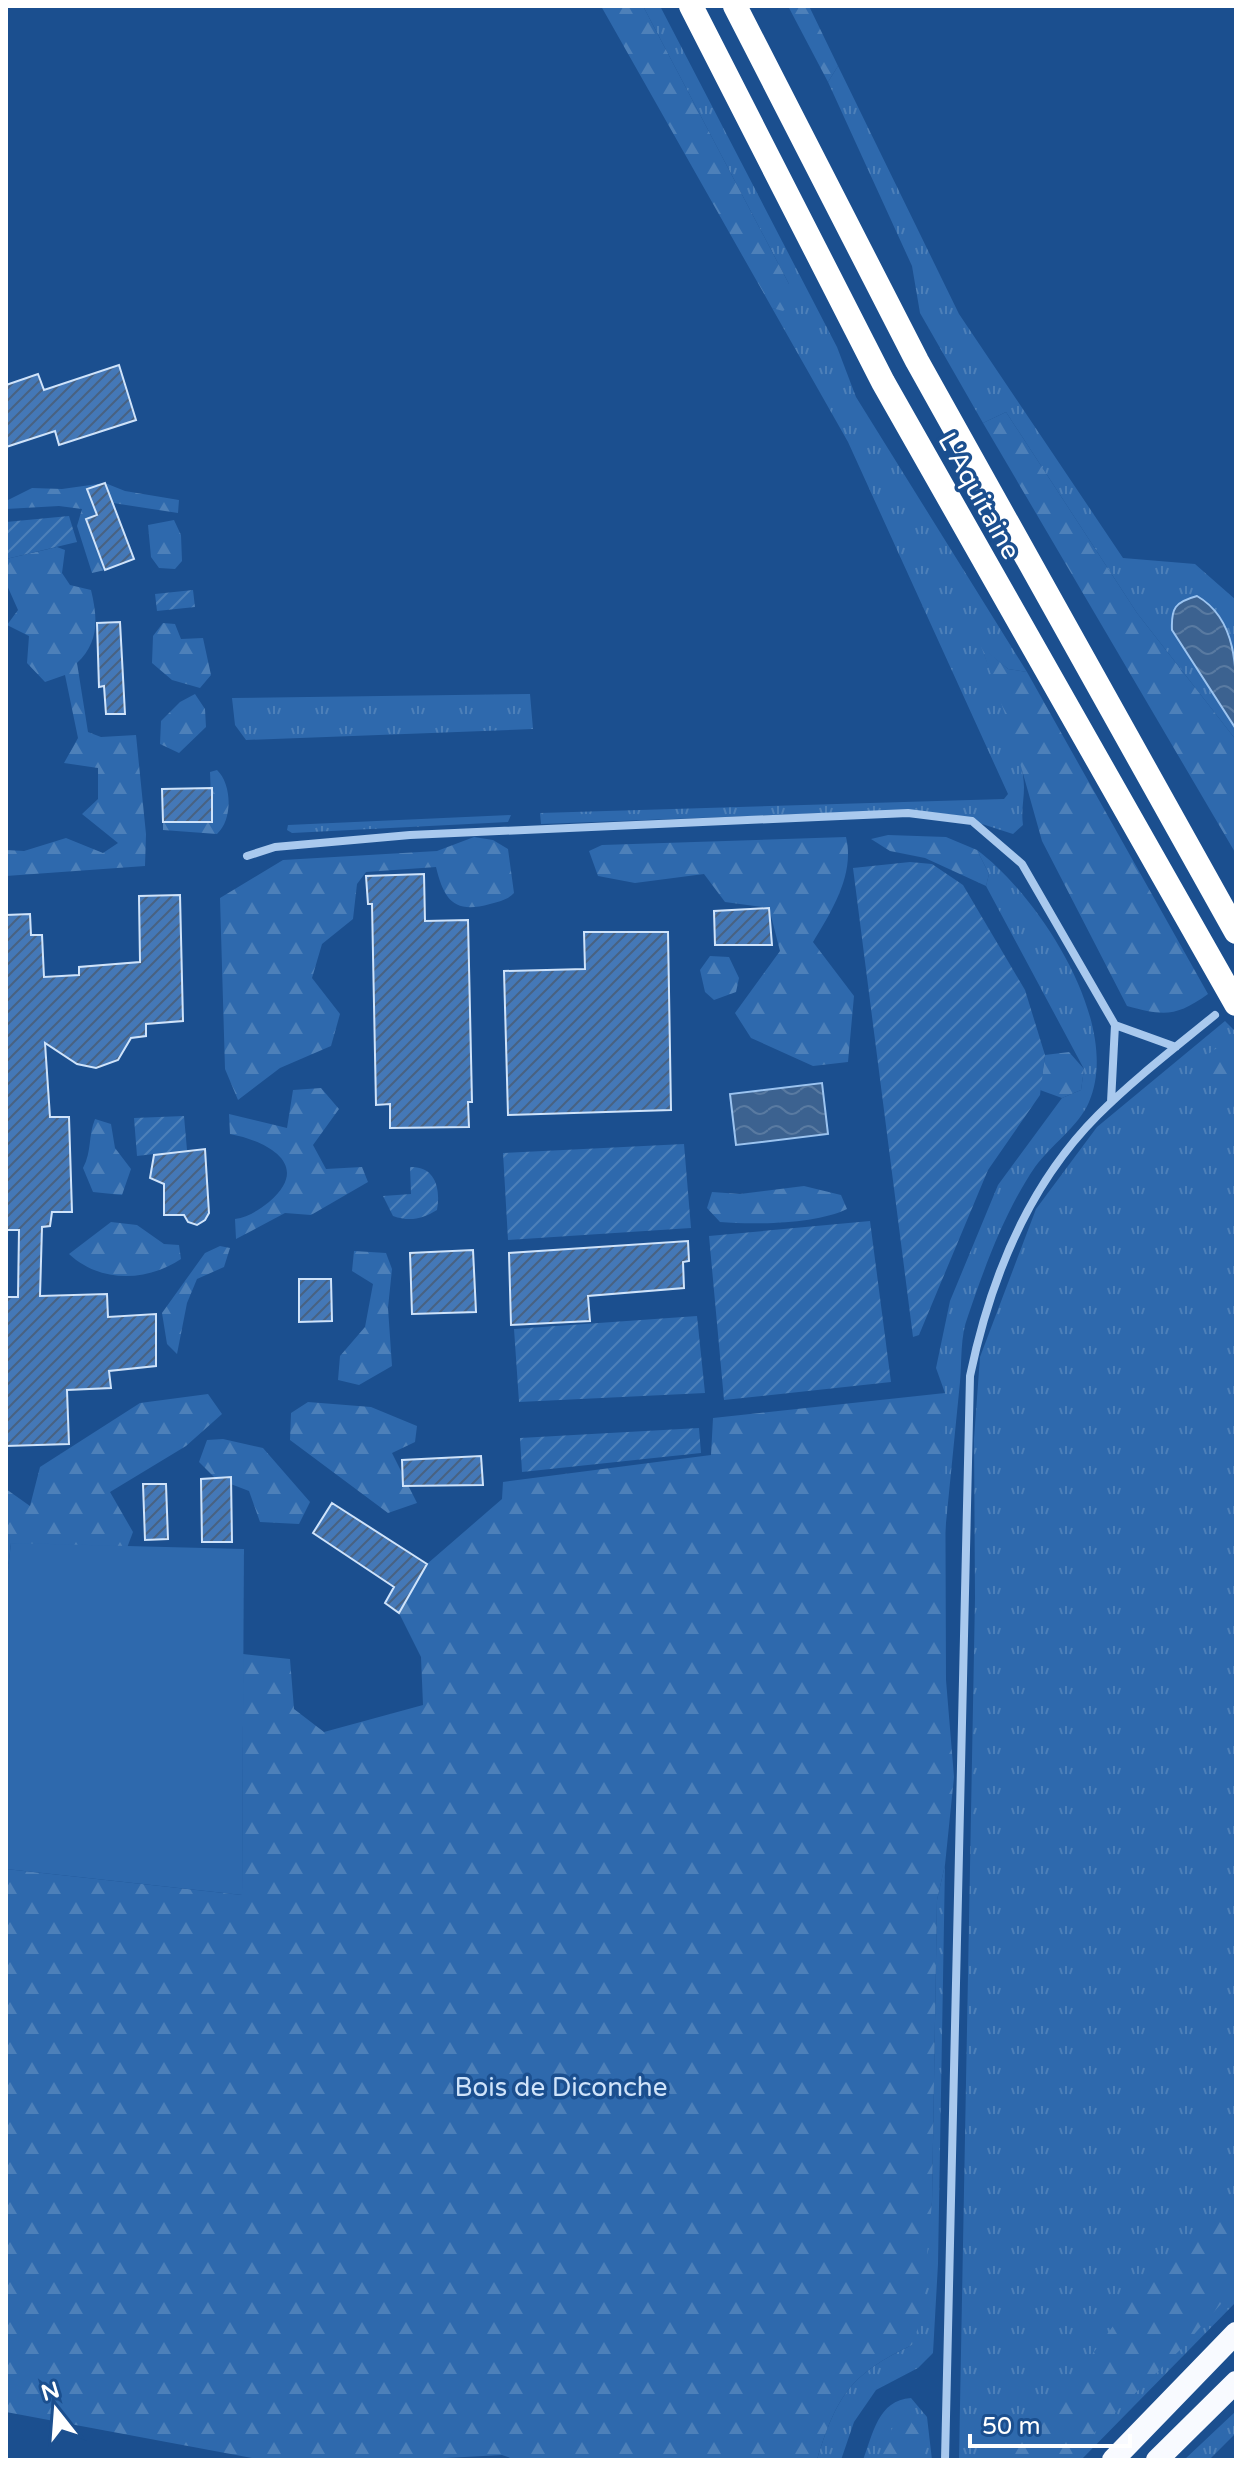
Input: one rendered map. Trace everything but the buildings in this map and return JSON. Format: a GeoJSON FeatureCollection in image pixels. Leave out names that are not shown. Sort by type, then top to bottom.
{"type":"FeatureCollection","features":[{"type":"Feature","properties":{"kind":"highway","name":"L'Aquitaine"},"geometry":{"type":"LineString","coordinates":[[691,6],[883,382],[1226,1009]]}},
{"type":"Feature","properties":{"kind":"highway","name":"L'Aquitaine"},"geometry":{"type":"LineString","coordinates":[[735,6],[917,361],[1236,932]]}},
{"type":"Feature","properties":{"kind":"highway"},"geometry":{"type":"LineString","coordinates":[[1113,2460],[1236,2333]]}},
{"type":"Feature","properties":{"kind":"highway"},"geometry":{"type":"LineString","coordinates":[[1157,2460],[1236,2382]]}},
{"type":"Feature","properties":{"kind":"street"},"geometry":{"type":"LineString","coordinates":[[247,856],[275,847],[410,835],[908,813],[972,821],[1022,864],[1115,1025],[1111,1103]]}},
{"type":"Feature","properties":{"kind":"street"},"geometry":{"type":"LineString","coordinates":[[945,2460],[970,1376],[994,1284],[1034,1197],[1070,1146],[1111,1103],[1226,1009]]}},
{"type":"Feature","properties":{"kind":"street"},"geometry":{"type":"LineString","coordinates":[[1115,1025],[1176,1047]]}},
{"type":"Feature","properties":{"kind":"green space"},"geometry":{"type":"Polygon","coordinates":[[[601,6],[643,6],[789,284],[794,301],[783,311],[772,308],[601,6]]]}},
{"type":"Feature","properties":{"kind":"green space"},"geometry":{"type":"Polygon","coordinates":[[[643,6],[660,6],[837,347],[856,397],[1027,672],[1008,669],[982,648],[1014,736],[1022,771],[1023,825],[1013,834],[954,815],[906,810],[541,824],[540,813],[1004,799],[1008,794],[848,442],[772,308],[783,310],[789,284],[643,6]]]}},
{"type":"Feature","properties":{"kind":"green space"},"geometry":{"type":"Polygon","coordinates":[[[788,6],[809,6],[838,66],[828,82],[788,6]]]}},
{"type":"Feature","properties":{"kind":"green space"},"geometry":{"type":"Polygon","coordinates":[[[838,66],[959,314],[1123,558],[1195,564],[1236,600],[1236,740],[1137,613],[1006,412],[983,423],[920,313],[912,266],[828,82],[838,66]]]}},
{"type":"Feature","properties":{"kind":"green space"},"geometry":{"type":"Polygon","coordinates":[[[1006,412],[1137,613],[1236,740],[1236,854],[983,423],[1006,412]]]}},
{"type":"Feature","properties":{"kind":"green space"},"geometry":{"type":"Polygon","coordinates":[[[105,483],[125,491],[179,500],[178,513],[113,503],[87,519],[105,570],[92,573],[77,526],[82,509],[59,506],[6,509],[6,501],[32,488],[62,489],[105,483]]]}},
{"type":"Feature","properties":{"kind":"green space"},"geometry":{"type":"Polygon","coordinates":[[[69,516],[77,542],[6,559],[6,522],[69,516]]]}},
{"type":"Feature","properties":{"kind":"green space"},"geometry":{"type":"Polygon","coordinates":[[[174,520],[181,535],[182,561],[175,569],[159,568],[151,557],[148,525],[174,520]]]}},
{"type":"Feature","properties":{"kind":"green space"},"geometry":{"type":"Polygon","coordinates":[[[57,547],[65,550],[62,573],[70,585],[91,590],[93,601],[93,638],[77,663],[88,732],[101,737],[136,735],[146,834],[145,866],[6,876],[6,850],[24,851],[66,838],[103,853],[118,843],[82,814],[98,799],[98,768],[64,763],[78,738],[65,675],[45,682],[27,663],[29,636],[7,625],[18,610],[6,583],[6,559],[57,547]]]}},
{"type":"Feature","properties":{"kind":"green space"},"geometry":{"type":"Polygon","coordinates":[[[193,590],[195,607],[157,611],[155,594],[193,590]]]}},
{"type":"Feature","properties":{"kind":"green space"},"geometry":{"type":"Polygon","coordinates":[[[163,623],[175,624],[181,639],[203,638],[211,675],[200,688],[172,680],[152,663],[153,636],[163,623]]]}},
{"type":"Feature","properties":{"kind":"green space"},"geometry":{"type":"Polygon","coordinates":[[[981,646],[1008,669],[1027,672],[1208,994],[1197,1002],[1178,1011],[1160,1013],[1127,1006],[1042,841],[1011,731],[981,646]]]}},
{"type":"Feature","properties":{"kind":"green space"},"geometry":{"type":"Polygon","coordinates":[[[195,694],[205,709],[206,727],[179,753],[160,744],[161,721],[180,702],[195,694]]]}},
{"type":"Feature","properties":{"kind":"green space"},"geometry":{"type":"Polygon","coordinates":[[[530,694],[533,729],[246,740],[235,725],[232,698],[530,694]]]}},
{"type":"Feature","properties":{"kind":"green space"},"geometry":{"type":"Polygon","coordinates":[[[217,770],[226,784],[229,802],[226,820],[217,834],[163,830],[163,822],[212,822],[210,772],[217,770]]]}},
{"type":"Feature","properties":{"kind":"green space"},"geometry":{"type":"Polygon","coordinates":[[[511,815],[508,822],[292,833],[287,830],[288,825],[511,815]]]}},
{"type":"Feature","properties":{"kind":"green space"},"geometry":{"type":"Polygon","coordinates":[[[888,835],[946,837],[977,850],[989,874],[986,886],[925,858],[890,851],[871,839],[888,835]]]}},
{"type":"Feature","properties":{"kind":"green space"},"geometry":{"type":"Polygon","coordinates":[[[474,837],[493,840],[508,849],[514,893],[500,901],[468,907],[452,902],[447,896],[436,867],[366,872],[357,884],[353,919],[322,944],[312,978],[340,1014],[331,1046],[280,1068],[238,1100],[225,1069],[220,898],[283,860],[437,851],[474,837]]]}},
{"type":"Feature","properties":{"kind":"green space"},"geometry":{"type":"Polygon","coordinates":[[[846,837],[845,878],[813,942],[854,996],[848,1062],[813,1066],[751,1038],[735,1013],[780,951],[769,908],[725,902],[704,874],[635,883],[598,876],[589,851],[602,845],[846,837]]]}},
{"type":"Feature","properties":{"kind":"green space"},"geometry":{"type":"Polygon","coordinates":[[[977,850],[1025,897],[1069,964],[1085,1000],[1094,1036],[1096,1071],[1084,1111],[1035,1167],[1014,1202],[965,1324],[945,1533],[945,1393],[936,1368],[950,1301],[998,1185],[1062,1098],[1081,1090],[1084,1069],[986,886],[989,874],[977,850]]]}},
{"type":"Feature","properties":{"kind":"green space"},"geometry":{"type":"Polygon","coordinates":[[[910,862],[932,864],[963,885],[1025,990],[1045,1055],[1040,1095],[988,1170],[919,1335],[913,1337],[853,868],[910,862]]]}},
{"type":"Feature","properties":{"kind":"green space"},"geometry":{"type":"Polygon","coordinates":[[[710,956],[729,957],[739,978],[736,992],[714,1000],[705,992],[700,970],[710,956]]]}},
{"type":"Feature","properties":{"kind":"green space"},"geometry":{"type":"Polygon","coordinates":[[[1225,1021],[1236,1032],[1236,2302],[1081,2460],[959,2460],[975,1598],[974,1439],[980,1357],[1036,1209],[1097,1127],[1225,1021]]]}},
{"type":"Feature","properties":{"kind":"green space"},"geometry":{"type":"Polygon","coordinates":[[[1236,1035],[1236,1110],[1198,1061],[1236,1035]]]}},
{"type":"Feature","properties":{"kind":"green space"},"geometry":{"type":"Polygon","coordinates":[[[1069,1052],[1084,1069],[1081,1090],[1062,1098],[1040,1090],[1045,1055],[1069,1052]]]}},
{"type":"Feature","properties":{"kind":"green space"},"geometry":{"type":"Polygon","coordinates":[[[321,1088],[339,1109],[313,1145],[326,1169],[362,1167],[368,1182],[311,1215],[285,1213],[236,1239],[235,1219],[253,1213],[269,1202],[287,1177],[286,1166],[270,1149],[230,1134],[229,1114],[287,1128],[293,1090],[321,1088]]]}},
{"type":"Feature","properties":{"kind":"green space"},"geometry":{"type":"Polygon","coordinates":[[[184,1116],[187,1150],[137,1156],[134,1118],[184,1116]]]}},
{"type":"Feature","properties":{"kind":"green space"},"geometry":{"type":"Polygon","coordinates":[[[95,1119],[111,1124],[115,1148],[131,1169],[122,1195],[93,1192],[83,1168],[95,1119]]]}},
{"type":"Feature","properties":{"kind":"green space"},"geometry":{"type":"Polygon","coordinates":[[[684,1144],[691,1228],[508,1240],[503,1153],[684,1144]]]}},
{"type":"Feature","properties":{"kind":"green space"},"geometry":{"type":"Polygon","coordinates":[[[410,1167],[431,1174],[437,1186],[437,1210],[421,1217],[399,1218],[393,1216],[383,1196],[411,1194],[410,1167]]]}},
{"type":"Feature","properties":{"kind":"green space"},"geometry":{"type":"Polygon","coordinates":[[[804,1186],[841,1195],[847,1209],[819,1218],[750,1223],[720,1222],[707,1208],[712,1192],[740,1194],[804,1186]]]}},
{"type":"Feature","properties":{"kind":"green space"},"geometry":{"type":"Polygon","coordinates":[[[870,1221],[891,1382],[724,1400],[709,1236],[870,1221]]]}},
{"type":"Feature","properties":{"kind":"green space"},"geometry":{"type":"Polygon","coordinates":[[[111,1222],[137,1225],[164,1244],[179,1245],[181,1259],[154,1272],[124,1276],[95,1270],[69,1254],[111,1222]]]}},
{"type":"Feature","properties":{"kind":"green space"},"geometry":{"type":"Polygon","coordinates":[[[220,1246],[230,1248],[224,1267],[197,1279],[187,1303],[177,1354],[167,1344],[162,1313],[205,1253],[220,1246]]]}},
{"type":"Feature","properties":{"kind":"green space"},"geometry":{"type":"Polygon","coordinates":[[[354,1251],[386,1253],[392,1269],[388,1308],[392,1366],[359,1385],[338,1380],[340,1356],[365,1327],[373,1284],[352,1271],[354,1251]]]}},
{"type":"Feature","properties":{"kind":"green space"},"geometry":{"type":"Polygon","coordinates":[[[697,1316],[705,1393],[519,1402],[514,1329],[697,1316]]]}},
{"type":"Feature","properties":{"kind":"green space","name":"Bois de Diconche"},"geometry":{"type":"Polygon","coordinates":[[[945,1393],[946,1680],[954,1777],[945,1865],[937,1900],[932,2202],[921,2319],[912,2345],[874,2366],[849,2389],[832,2419],[817,2460],[516,2460],[502,2455],[408,2460],[263,2460],[6,2412],[6,1869],[242,1895],[243,1654],[290,1659],[294,1709],[324,1732],[423,1705],[421,1657],[399,1613],[427,1564],[502,1499],[503,1482],[711,1455],[713,1418],[945,1393]]]}},
{"type":"Feature","properties":{"kind":"green space"},"geometry":{"type":"Polygon","coordinates":[[[208,1394],[222,1414],[186,1446],[110,1492],[133,1532],[122,1561],[11,1543],[6,1587],[6,1489],[30,1506],[40,1467],[140,1403],[208,1394]]]}},
{"type":"Feature","properties":{"kind":"green space"},"geometry":{"type":"Polygon","coordinates":[[[308,1402],[371,1407],[417,1426],[415,1442],[392,1453],[417,1503],[388,1513],[290,1440],[291,1413],[308,1402]]]}},
{"type":"Feature","properties":{"kind":"green space"},"geometry":{"type":"Polygon","coordinates":[[[699,1428],[701,1453],[522,1472],[520,1438],[699,1428]]]}},
{"type":"Feature","properties":{"kind":"green space"},"geometry":{"type":"Polygon","coordinates":[[[223,1439],[263,1448],[310,1502],[299,1524],[260,1522],[249,1491],[215,1478],[199,1462],[207,1440],[223,1439]]]}},
{"type":"Feature","properties":{"kind":"green space"},"geometry":{"type":"Polygon","coordinates":[[[11,1543],[244,1549],[242,1895],[6,1869],[6,1587],[11,1543]]]}},
{"type":"Feature","properties":{"kind":"green space"},"geometry":{"type":"Polygon","coordinates":[[[945,1865],[938,2264],[933,2353],[918,2368],[876,2390],[854,2422],[841,2460],[817,2460],[832,2419],[849,2389],[874,2366],[912,2345],[932,2202],[937,1900],[945,1865]]]}},
{"type":"Feature","properties":{"kind":"green space"},"geometry":{"type":"Polygon","coordinates":[[[1236,2194],[1236,2287],[1181,2349],[1066,2460],[998,2460],[1074,2379],[1133,2299],[1236,2194]]]}},
{"type":"Feature","properties":{"kind":"green space"},"geometry":{"type":"Polygon","coordinates":[[[911,2398],[927,2417],[932,2460],[863,2460],[884,2412],[900,2400],[911,2398]]]}},
{"type":"Feature","properties":{"kind":"green space"},"geometry":{"type":"Polygon","coordinates":[[[1236,2411],[1236,2433],[1209,2460],[1184,2460],[1236,2411]]]}},
{"type":"Feature","properties":{"kind":"green space"},"geometry":{"type":"Polygon","coordinates":[[[908,2417],[924,2441],[923,2460],[880,2460],[894,2424],[908,2417]]]}},
{"type":"Feature","properties":{"kind":"water"},"geometry":{"type":"Polygon","coordinates":[[[1197,596],[1212,607],[1229,637],[1236,673],[1236,729],[1172,630],[1176,607],[1197,596]]]}},
{"type":"Feature","properties":{"kind":"water"},"geometry":{"type":"Polygon","coordinates":[[[822,1083],[828,1134],[736,1145],[730,1094],[822,1083]]]}}]}
